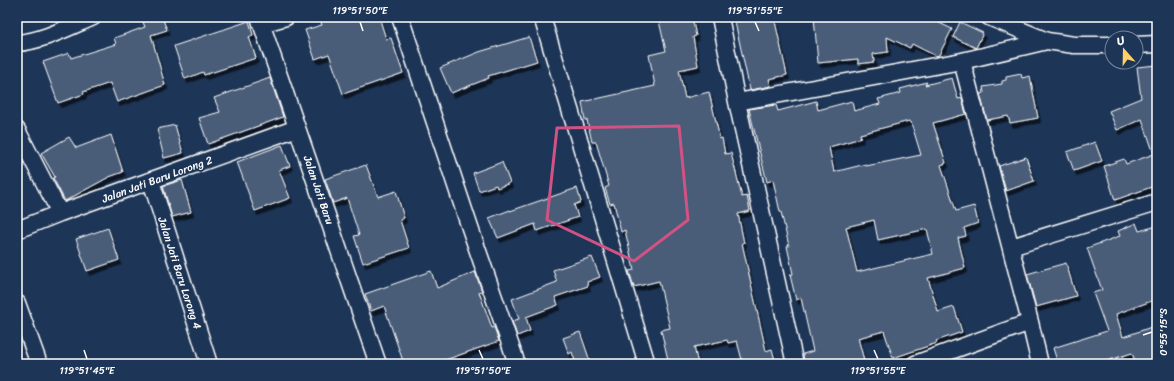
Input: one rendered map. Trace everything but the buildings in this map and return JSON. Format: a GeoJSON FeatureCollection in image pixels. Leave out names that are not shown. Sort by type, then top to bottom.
{"type":"FeatureCollection","features":[{"type":"Feature","properties":{"kind":"street"},"geometry":{"type":"LineString","coordinates":[[17,43],[33,41],[46,37],[93,17]]}},
{"type":"Feature","properties":{"kind":"street"},"geometry":{"type":"LineString","coordinates":[[260,20],[286,17]]}},
{"type":"Feature","properties":{"kind":"street"},"geometry":{"type":"LineString","coordinates":[[400,17],[517,364]]}},
{"type":"Feature","properties":{"kind":"street"},"geometry":{"type":"LineString","coordinates":[[542,17],[647,364]]}},
{"type":"Feature","properties":{"kind":"street"},"geometry":{"type":"LineString","coordinates":[[720,17],[737,102],[795,364]]}},
{"type":"Feature","properties":{"kind":"street"},"geometry":{"type":"LineString","coordinates":[[989,17],[1047,41],[1074,45],[1104,45]]}},
{"type":"Feature","properties":{"kind":"street","name":"Jalan Jati Baru"},"geometry":{"type":"LineString","coordinates":[[260,20],[378,364]]}},
{"type":"Feature","properties":{"kind":"street"},"geometry":{"type":"LineString","coordinates":[[737,102],[962,61],[1047,41]]}},
{"type":"Feature","properties":{"kind":"street"},"geometry":{"type":"LineString","coordinates":[[1144,45],[1157,44]]}},
{"type":"Feature","properties":{"kind":"street"},"geometry":{"type":"LineString","coordinates":[[962,61],[1040,364]]}},
{"type":"Feature","properties":{"kind":"street","name":"Jalan Jati Baru Lorong 2"},"geometry":{"type":"LineString","coordinates":[[17,230],[60,213],[297,128]]}},
{"type":"Feature","properties":{"kind":"street"},"geometry":{"type":"LineString","coordinates":[[17,130],[60,213]]}},
{"type":"Feature","properties":{"kind":"street","name":"Jalan Jati Baru Lorong 4"},"geometry":{"type":"LineString","coordinates":[[150,181],[209,364]]}},
{"type":"Feature","properties":{"kind":"street"},"geometry":{"type":"LineString","coordinates":[[1011,247],[1157,202]]}},
{"type":"Feature","properties":{"kind":"street"},"geometry":{"type":"LineString","coordinates":[[17,303],[38,364]]}},
{"type":"Feature","properties":{"kind":"street"},"geometry":{"type":"LineString","coordinates":[[915,364],[1030,322]]}},
{"type":"Feature","properties":{"kind":"highlighted area"},"geometry":{"type":"Polygon","coordinates":[[[679,126],[688,220],[634,261],[547,220],[557,128],[679,126]]]}}]}
